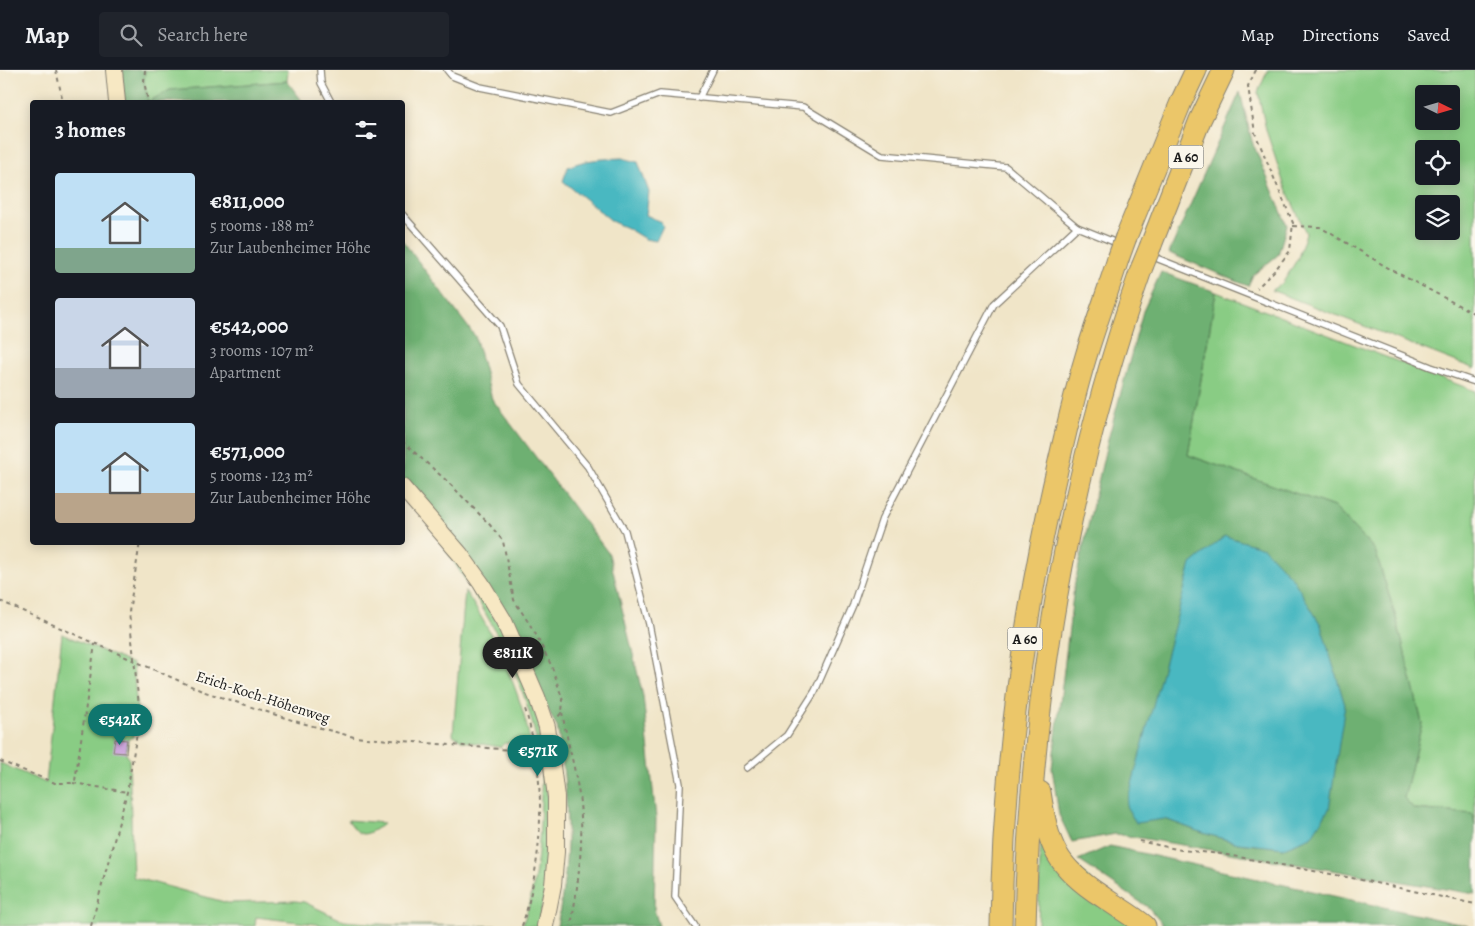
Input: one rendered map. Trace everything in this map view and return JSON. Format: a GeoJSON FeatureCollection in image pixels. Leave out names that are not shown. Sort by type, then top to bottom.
{"type":"FeatureCollection","features":[{"type":"Feature","properties":{"kind":"highway","name":"A 60"},"geometry":{"type":"LineString","coordinates":[[1025,926],[1034,756],[1042,681],[1056,593],[1070,523],[1093,427],[1118,339],[1135,251],[1181,102],[1196,70]]}},
{"type":"Feature","properties":{"kind":"highway","name":"A 60"},"geometry":{"type":"LineString","coordinates":[[1001,926],[1002,865],[1009,761],[1020,672],[1034,580],[1065,434],[1086,357],[1135,251],[1224,70]]}},
{"type":"Feature","properties":{"kind":"highway","name":"A 60"},"geometry":{"type":"LineString","coordinates":[[1034,756],[1043,816],[1055,853],[1067,870],[1078,880],[1145,926]]}},
{"type":"Feature","properties":{"kind":"street"},"geometry":{"type":"LineString","coordinates":[[114,70],[117,100]]}},
{"type":"Feature","properties":{"kind":"street"},"geometry":{"type":"LineString","coordinates":[[405,490],[454,546],[481,583],[504,622],[537,697],[547,727],[556,797],[556,852],[553,885],[545,926]]}},
{"type":"Feature","properties":{"kind":"lane"},"geometry":{"type":"LineString","coordinates":[[320,70],[321,83],[330,100]]}},
{"type":"Feature","properties":{"kind":"lane"},"geometry":{"type":"LineString","coordinates":[[448,70],[452,76],[480,87],[611,113],[660,94],[803,107],[882,155],[1006,167],[1077,227],[1431,367],[1475,382]]}},
{"type":"Feature","properties":{"kind":"lane"},"geometry":{"type":"LineString","coordinates":[[699,98],[713,70]]}},
{"type":"Feature","properties":{"kind":"lane"},"geometry":{"type":"LineString","coordinates":[[405,217],[500,326],[519,384],[588,467],[625,531],[649,624],[680,784],[675,897],[695,926]]}},
{"type":"Feature","properties":{"kind":"lane"},"geometry":{"type":"LineString","coordinates":[[747,768],[787,735],[815,691],[853,605],[882,519],[994,304],[1077,227]]}},
{"type":"Feature","properties":{"kind":"path"},"geometry":{"type":"LineString","coordinates":[[56,70],[63,100]]}},
{"type":"Feature","properties":{"kind":"path"},"geometry":{"type":"LineString","coordinates":[[144,70],[148,100]]}},
{"type":"Feature","properties":{"kind":"path"},"geometry":{"type":"LineString","coordinates":[[1250,295],[1275,270],[1290,251],[1293,226],[1255,133],[1248,86],[1256,70]]}},
{"type":"Feature","properties":{"kind":"path"},"geometry":{"type":"LineString","coordinates":[[1293,226],[1320,227],[1390,269],[1475,314]]}},
{"type":"Feature","properties":{"kind":"path"},"geometry":{"type":"LineString","coordinates":[[405,444],[448,482],[490,524],[503,541],[514,600],[534,631],[552,667],[563,701],[562,712],[579,795],[578,870],[571,926]]}},
{"type":"Feature","properties":{"kind":"path"},"geometry":{"type":"LineString","coordinates":[[91,926],[127,792],[140,715],[129,612],[140,545]]}},
{"type":"Feature","properties":{"kind":"path","name":"Erich-Koch-Höhenweg"},"geometry":{"type":"LineString","coordinates":[[0,601],[202,691],[298,722],[354,737],[535,752]]}},
{"type":"Feature","properties":{"kind":"path"},"geometry":{"type":"LineString","coordinates":[[71,783],[75,781],[76,776],[95,644]]}},
{"type":"Feature","properties":{"kind":"path"},"geometry":{"type":"LineString","coordinates":[[522,926],[536,868],[540,833],[540,800],[535,752],[532,733],[523,703]]}},
{"type":"Feature","properties":{"kind":"path"},"geometry":{"type":"LineString","coordinates":[[555,720],[562,712]]}},
{"type":"Feature","properties":{"kind":"path"},"geometry":{"type":"LineString","coordinates":[[0,761],[55,783],[71,783],[127,792]]}},
{"type":"Feature","properties":{"kind":"path"},"geometry":{"type":"LineString","coordinates":[[1139,841],[1181,850],[1222,854],[1352,878],[1475,904]]}},
{"type":"Feature","properties":{"kind":"green space"},"geometry":{"type":"Polygon","coordinates":[[[122,70],[145,70],[144,81],[148,100],[124,100],[122,70]]]}},
{"type":"Feature","properties":{"kind":"green space"},"geometry":{"type":"Polygon","coordinates":[[[145,70],[288,70],[287,81],[170,90],[152,100],[148,100],[144,81],[145,70]]]}},
{"type":"Feature","properties":{"kind":"green space"},"geometry":{"type":"Polygon","coordinates":[[[1268,70],[1475,70],[1475,369],[1271,290],[1282,284],[1298,258],[1306,233],[1284,184],[1266,130],[1258,92],[1268,70]]]}},
{"type":"Feature","properties":{"kind":"green space"},"geometry":{"type":"Polygon","coordinates":[[[287,81],[301,100],[152,100],[170,90],[287,81]]]}},
{"type":"Feature","properties":{"kind":"green space"},"geometry":{"type":"Polygon","coordinates":[[[1240,92],[1252,141],[1287,225],[1278,255],[1253,275],[1248,286],[1169,253],[1240,92]]]}},
{"type":"Feature","properties":{"kind":"green space"},"geometry":{"type":"Polygon","coordinates":[[[405,244],[475,336],[492,399],[609,554],[643,696],[656,818],[654,909],[659,926],[557,926],[565,875],[567,830],[562,756],[557,726],[508,616],[405,482],[405,244]]]}},
{"type":"Feature","properties":{"kind":"green space"},"geometry":{"type":"Polygon","coordinates":[[[1161,272],[1216,292],[1188,455],[1334,507],[1375,550],[1397,621],[1422,723],[1404,798],[1414,809],[1473,814],[1475,826],[1475,894],[1116,834],[1072,842],[1059,815],[1052,768],[1074,587],[1107,443],[1143,311],[1161,272]],[[1165,819],[1238,843],[1284,848],[1165,819]]]}},
{"type":"Feature","properties":{"kind":"green space"},"geometry":{"type":"Polygon","coordinates":[[[1216,292],[1475,391],[1475,826],[1473,814],[1414,809],[1404,798],[1422,723],[1397,621],[1375,550],[1334,507],[1188,455],[1216,292]]]}},
{"type":"Feature","properties":{"kind":"green space"},"geometry":{"type":"Polygon","coordinates":[[[441,543],[454,553],[506,636],[538,722],[541,743],[537,743],[522,689],[499,638],[472,590],[441,543]]]}},
{"type":"Feature","properties":{"kind":"green space"},"geometry":{"type":"Polygon","coordinates":[[[465,591],[497,646],[514,685],[527,725],[531,746],[529,749],[523,747],[519,741],[512,744],[505,743],[500,747],[463,741],[453,735],[465,591]]]}},
{"type":"Feature","properties":{"kind":"green space"},"geometry":{"type":"Polygon","coordinates":[[[62,634],[133,664],[137,710],[133,737],[128,739],[126,754],[129,758],[133,877],[228,903],[304,902],[344,921],[393,925],[522,926],[332,926],[256,917],[255,926],[0,926],[0,763],[46,783],[62,634]]]}},
{"type":"Feature","properties":{"kind":"green space"},"geometry":{"type":"Polygon","coordinates":[[[543,762],[550,817],[550,862],[538,926],[522,926],[529,906],[537,866],[543,762]]]}},
{"type":"Feature","properties":{"kind":"green space"},"geometry":{"type":"Polygon","coordinates":[[[348,820],[384,823],[369,833],[362,834],[348,820]]]}},
{"type":"Feature","properties":{"kind":"green space"},"geometry":{"type":"Polygon","coordinates":[[[1041,832],[1137,926],[1038,926],[1041,832]]]}},
{"type":"Feature","properties":{"kind":"green space"},"geometry":{"type":"Polygon","coordinates":[[[1110,846],[1468,926],[1164,926],[1149,908],[1078,860],[1110,846]]]}},
{"type":"Feature","properties":{"kind":"water"},"geometry":{"type":"Polygon","coordinates":[[[622,158],[638,162],[649,192],[646,215],[661,222],[663,226],[656,241],[645,239],[613,222],[563,181],[568,167],[574,164],[622,158]]]}},
{"type":"Feature","properties":{"kind":"water"},"geometry":{"type":"Polygon","coordinates":[[[1225,536],[1264,548],[1293,579],[1321,625],[1345,705],[1329,809],[1311,837],[1284,848],[1238,843],[1165,819],[1136,823],[1126,806],[1191,564],[1225,536]]]}},
{"type":"Feature","properties":{"kind":"building"},"geometry":{"type":"Polygon","coordinates":[[[115,739],[127,740],[126,753],[113,752],[115,739]]]}}]}
